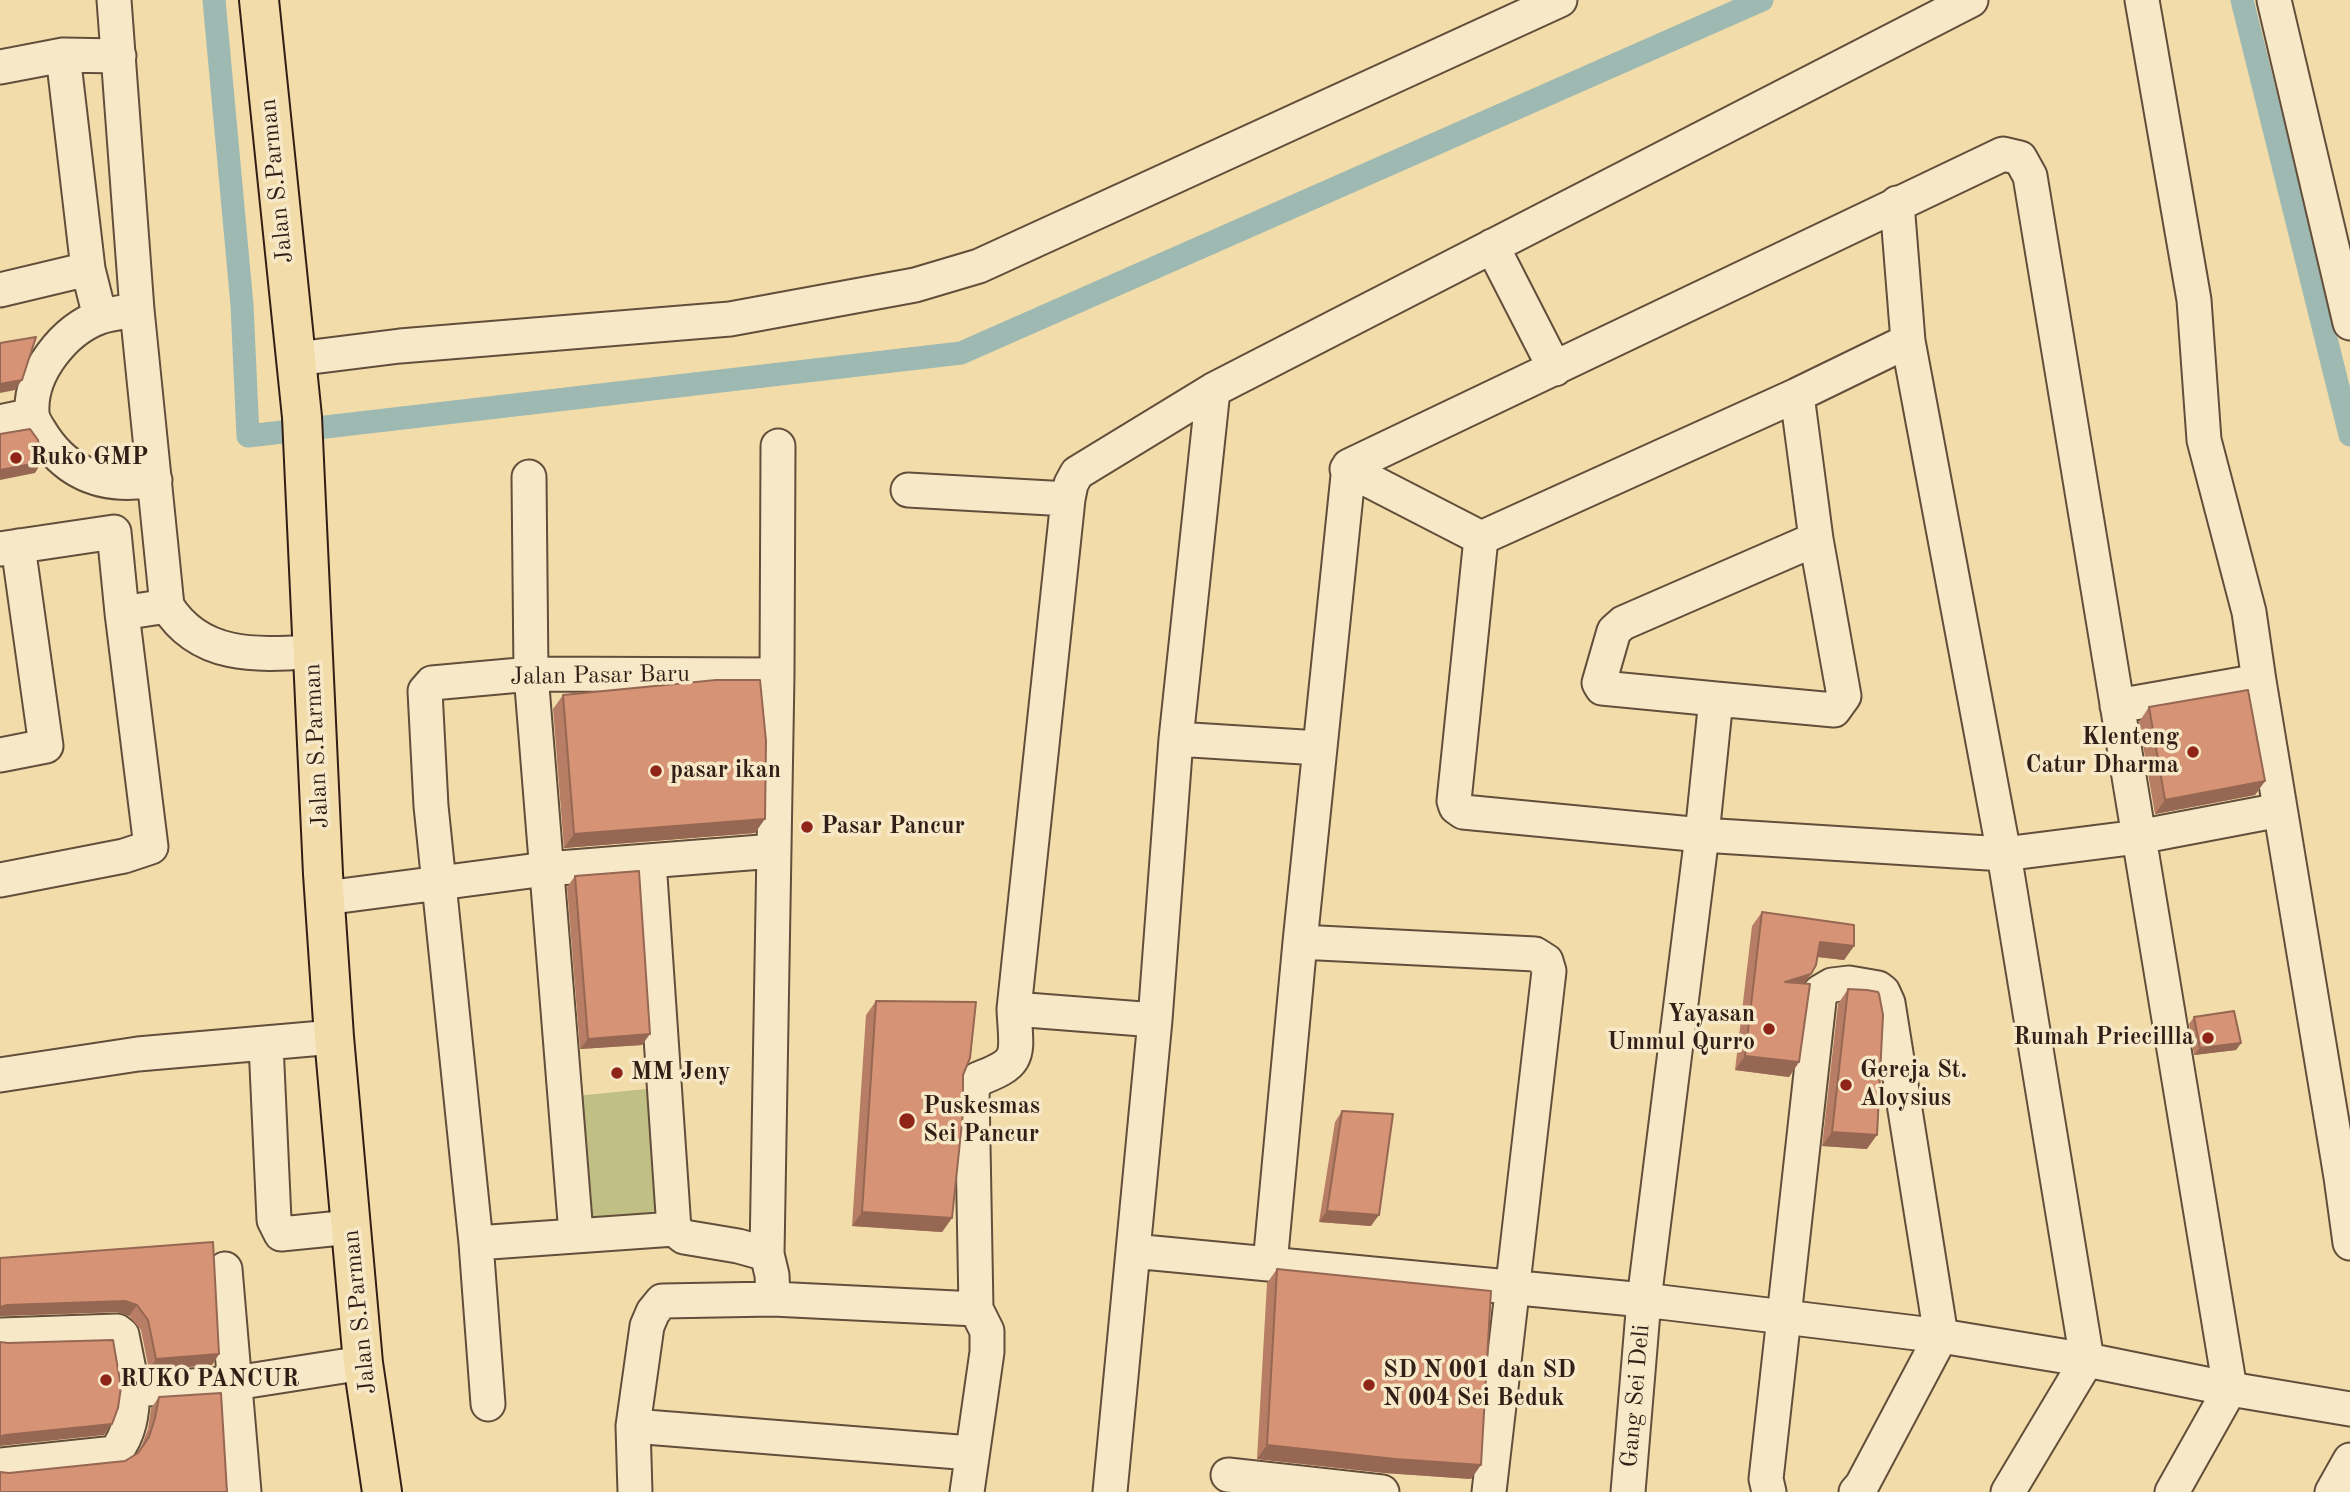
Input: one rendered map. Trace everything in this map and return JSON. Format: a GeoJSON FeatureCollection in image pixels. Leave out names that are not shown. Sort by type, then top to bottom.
{"type":"FeatureCollection","features":[{"type":"Feature","properties":{"kind":"main road","name":"Jalan S.Parman"},"geometry":{"type":"LineString","coordinates":[[259,0],[302,416],[324,886],[334,1037],[363,1363],[382,1492]]}},
{"type":"Feature","properties":{"kind":"street"},"geometry":{"type":"LineString","coordinates":[[114,0],[137,310],[167,606],[176,621],[191,635],[206,643],[268,655],[312,652]]}},
{"type":"Feature","properties":{"kind":"street"},"geometry":{"type":"LineString","coordinates":[[296,359],[400,346],[730,319],[915,285],[979,266],[1560,0]]}},
{"type":"Feature","properties":{"kind":"street"},"geometry":{"type":"LineString","coordinates":[[967,1492],[987,1352],[987,1331],[976,1309],[972,1090],[978,1079],[1003,1070],[1013,1061],[1016,1052],[1014,1009],[1068,499],[1077,473],[1213,390],[1970,0]]}},
{"type":"Feature","properties":{"kind":"street"},"geometry":{"type":"LineString","coordinates":[[2142,0],[2194,300],[2204,440],[2249,612],[2280,810],[2346,1176],[2350,1243]]}},
{"type":"Feature","properties":{"kind":"street"},"geometry":{"type":"LineString","coordinates":[[2274,0],[2350,323]]}},
{"type":"Feature","properties":{"kind":"street"},"geometry":{"type":"LineString","coordinates":[[0,67],[63,55],[119,55]]}},
{"type":"Feature","properties":{"kind":"street"},"geometry":{"type":"LineString","coordinates":[[63,55],[88,269],[100,317]]}},
{"type":"Feature","properties":{"kind":"street"},"geometry":{"type":"LineString","coordinates":[[1270,1264],[1347,469],[1354,462],[1555,369],[2003,153],[2020,158],[2030,176],[2230,1389],[2172,1492]]}},
{"type":"Feature","properties":{"kind":"street"},"geometry":{"type":"LineString","coordinates":[[1897,203],[1908,341],[2004,854],[2087,1360],[2008,1492]]}},
{"type":"Feature","properties":{"kind":"street"},"geometry":{"type":"LineString","coordinates":[[1492,246],[1555,369]]}},
{"type":"Feature","properties":{"kind":"street"},"geometry":{"type":"LineString","coordinates":[[0,290],[88,269]]}},
{"type":"Feature","properties":{"kind":"street"},"geometry":{"type":"LineString","coordinates":[[137,310],[100,317],[69,335],[53,353],[41,373],[34,394],[32,415],[49,445],[66,462],[88,475],[106,482],[125,484],[155,480]]}},
{"type":"Feature","properties":{"kind":"street"},"geometry":{"type":"LineString","coordinates":[[1481,538],[1797,395],[1908,341]]}},
{"type":"Feature","properties":{"kind":"street"},"geometry":{"type":"LineString","coordinates":[[1110,1492],[1155,1020],[1176,739],[1213,390]]}},
{"type":"Feature","properties":{"kind":"street"},"geometry":{"type":"LineString","coordinates":[[1797,395],[1816,539],[1844,696],[1834,710],[1602,688],[1599,683],[1614,631],[1623,623],[1816,539]]}},
{"type":"Feature","properties":{"kind":"street"},"geometry":{"type":"LineString","coordinates":[[0,422],[32,415]]}},
{"type":"Feature","properties":{"kind":"street"},"geometry":{"type":"LineString","coordinates":[[774,1299],[767,1254],[777,675],[778,446]]}},
{"type":"Feature","properties":{"kind":"street"},"geometry":{"type":"LineString","coordinates":[[1347,469],[1481,538]]}},
{"type":"Feature","properties":{"kind":"street"},"geometry":{"type":"LineString","coordinates":[[529,477],[531,674],[576,1234]]}},
{"type":"Feature","properties":{"kind":"street"},"geometry":{"type":"LineString","coordinates":[[908,490],[1068,499]]}},
{"type":"Feature","properties":{"kind":"street"},"geometry":{"type":"LineString","coordinates":[[0,755],[46,746],[9,548],[114,532],[151,847],[124,856],[0,880]]}},
{"type":"Feature","properties":{"kind":"street"},"geometry":{"type":"LineString","coordinates":[[1481,538],[1454,801],[1456,807],[1463,812],[1702,835],[2004,854],[2138,836],[2280,810]]}},
{"type":"Feature","properties":{"kind":"street"},"geometry":{"type":"LineString","coordinates":[[122,613],[167,606]]}},
{"type":"Feature","properties":{"kind":"street","name":"Jalan Pasar Baru"},"geometry":{"type":"LineString","coordinates":[[488,1404],[477,1243],[438,874],[425,691],[432,683],[531,674],[777,675]]}},
{"type":"Feature","properties":{"kind":"street"},"geometry":{"type":"LineString","coordinates":[[2117,706],[2259,681]]}},
{"type":"Feature","properties":{"kind":"street","name":"Gang Sei Deli"},"geometry":{"type":"LineString","coordinates":[[1628,1492],[1644,1300],[1702,835],[1716,699]]}},
{"type":"Feature","properties":{"kind":"street"},"geometry":{"type":"LineString","coordinates":[[1176,739],[1319,748]]}},
{"type":"Feature","properties":{"kind":"street"},"geometry":{"type":"LineString","coordinates":[[324,886],[438,874],[547,869],[774,851]]}},
{"type":"Feature","properties":{"kind":"street"},"geometry":{"type":"LineString","coordinates":[[649,861],[674,1229]]}},
{"type":"Feature","properties":{"kind":"street"},"geometry":{"type":"LineString","coordinates":[[1300,942],[1535,954],[1546,961],[1549,971],[1489,1492]]}},
{"type":"Feature","properties":{"kind":"street"},"geometry":{"type":"LineString","coordinates":[[1769,1492],[1766,1479],[1820,992],[1832,985],[1849,983],[1878,988],[1888,1003],[1941,1336],[1856,1492]]}},
{"type":"Feature","properties":{"kind":"street"},"geometry":{"type":"LineString","coordinates":[[1014,1009],[1155,1020]]}},
{"type":"Feature","properties":{"kind":"street"},"geometry":{"type":"LineString","coordinates":[[0,1075],[138,1054],[334,1037]]}},
{"type":"Feature","properties":{"kind":"street"},"geometry":{"type":"LineString","coordinates":[[266,1044],[276,1227],[281,1234],[351,1227]]}},
{"type":"Feature","properties":{"kind":"street"},"geometry":{"type":"LineString","coordinates":[[477,1243],[674,1229],[684,1237],[738,1245],[767,1254]]}},
{"type":"Feature","properties":{"kind":"street"},"geometry":{"type":"LineString","coordinates":[[1133,1251],[1644,1300],[1941,1336],[2350,1409]]}},
{"type":"Feature","properties":{"kind":"street"},"geometry":{"type":"LineString","coordinates":[[225,1269],[244,1492]]}},
{"type":"Feature","properties":{"kind":"street"},"geometry":{"type":"LineString","coordinates":[[635,1492],[632,1426],[647,1326],[662,1301],[774,1299],[976,1309]]}},
{"type":"Feature","properties":{"kind":"street"},"geometry":{"type":"LineString","coordinates":[[0,1335],[117,1331],[122,1335],[133,1390],[132,1419],[125,1439],[115,1453],[0,1465]]}},
{"type":"Feature","properties":{"kind":"street"},"geometry":{"type":"LineString","coordinates":[[133,1390],[235,1383],[363,1363]]}},
{"type":"Feature","properties":{"kind":"street"},"geometry":{"type":"LineString","coordinates":[[632,1426],[971,1453]]}},
{"type":"Feature","properties":{"kind":"street"},"geometry":{"type":"LineString","coordinates":[[2332,1492],[2350,1460]]}},
{"type":"Feature","properties":{"kind":"street"},"geometry":{"type":"LineString","coordinates":[[1228,1475],[1382,1492]]}},
{"type":"Feature","properties":{"kind":"shaded area"},"geometry":{"type":"Polygon","coordinates":[[[656,1088],[669,1225],[584,1229],[576,1096],[656,1088]]]}},
{"type":"Feature","properties":{"kind":"building"},"geometry":{"type":"Polygon","coordinates":[[[36,337],[22,380],[0,384],[0,343],[36,337]]]}},
{"type":"Feature","properties":{"kind":"building"},"geometry":{"type":"Polygon","coordinates":[[[30,429],[38,440],[42,462],[0,470],[0,434],[30,429]]]}},
{"type":"Feature","properties":{"kind":"building","name":"pasar ikan"},"geometry":{"type":"Polygon","coordinates":[[[716,680],[760,680],[766,741],[765,819],[574,834],[563,695],[716,680]]]}},
{"type":"Feature","properties":{"kind":"building","name":"Klenteng Catur Dharma"},"geometry":{"type":"Polygon","coordinates":[[[2248,690],[2265,781],[2165,800],[2149,707],[2248,690]]]}},
{"type":"Feature","properties":{"kind":"building"},"geometry":{"type":"Polygon","coordinates":[[[639,871],[650,1034],[588,1039],[575,876],[639,871]]]}},
{"type":"Feature","properties":{"kind":"building","name":"Yayasan Ummul Qurro"},"geometry":{"type":"Polygon","coordinates":[[[1762,912],[1854,925],[1854,946],[1820,942],[1816,965],[1811,974],[1785,982],[1810,984],[1799,1062],[1745,1056],[1762,912]]]}},
{"type":"Feature","properties":{"kind":"building"},"geometry":{"type":"Polygon","coordinates":[[[1848,989],[1879,994],[1883,1015],[1877,1135],[1832,1132],[1848,989]]]}},
{"type":"Feature","properties":{"kind":"building","name":"Puskesmas Sei Pancur"},"geometry":{"type":"Polygon","coordinates":[[[876,1001],[976,1002],[970,1058],[963,1075],[963,1113],[952,1218],[862,1212],[876,1001]]]}},
{"type":"Feature","properties":{"kind":"building"},"geometry":{"type":"Polygon","coordinates":[[[2234,1011],[2241,1043],[2200,1048],[2194,1017],[2234,1011]]]}},
{"type":"Feature","properties":{"kind":"building"},"geometry":{"type":"Polygon","coordinates":[[[1342,1111],[1393,1114],[1379,1215],[1327,1211],[1342,1111]]]}},
{"type":"Feature","properties":{"kind":"building"},"geometry":{"type":"Polygon","coordinates":[[[213,1242],[219,1354],[156,1359],[148,1320],[137,1305],[125,1301],[0,1307],[0,1258],[213,1242]]]}},
{"type":"Feature","properties":{"kind":"building","name":"SD N 001 dan SD N 004 Sei Beduk"},"geometry":{"type":"Polygon","coordinates":[[[1277,1269],[1491,1291],[1481,1465],[1267,1445],[1277,1269]]]}},
{"type":"Feature","properties":{"kind":"building"},"geometry":{"type":"Polygon","coordinates":[[[113,1340],[121,1387],[112,1424],[0,1437],[0,1342],[113,1340]]]}},
{"type":"Feature","properties":{"kind":"building"},"geometry":{"type":"Polygon","coordinates":[[[221,1393],[227,1492],[0,1492],[0,1472],[125,1461],[138,1453],[149,1437],[159,1397],[221,1393]]]}},
{"type":"Feature","properties":{"kind":"waterway"},"geometry":{"type":"LineString","coordinates":[[214,0],[242,305],[248,436],[961,353],[1762,0]]}},
{"type":"Feature","properties":{"kind":"waterway"},"geometry":{"type":"LineString","coordinates":[[2242,0],[2350,435]]}},
{"type":"Feature","properties":{"kind":"place","name":"Ruko GMP"},"geometry":{"type":"Point","coordinates":[16,458]}},
{"type":"Feature","properties":{"kind":"place","name":"Klenteng Catur Dharma"},"geometry":{"type":"Point","coordinates":[2193,752]}},
{"type":"Feature","properties":{"kind":"place","name":"pasar ikan"},"geometry":{"type":"Point","coordinates":[656,771]}},
{"type":"Feature","properties":{"kind":"place","name":"Pasar Pancur"},"geometry":{"type":"Point","coordinates":[807,827]}},
{"type":"Feature","properties":{"kind":"place","name":"Yayasan Ummul Qurro"},"geometry":{"type":"Point","coordinates":[1769,1029]}},
{"type":"Feature","properties":{"kind":"place","name":"Rumah Priecillla"},"geometry":{"type":"Point","coordinates":[2208,1038]}},
{"type":"Feature","properties":{"kind":"place","name":"MM Jeny"},"geometry":{"type":"Point","coordinates":[617,1073]}},
{"type":"Feature","properties":{"kind":"place","name":"Gereja St. Aloysius"},"geometry":{"type":"Point","coordinates":[1846,1085]}},
{"type":"Feature","properties":{"kind":"place","name":"Puskesmas Sei Pancur"},"geometry":{"type":"Point","coordinates":[907,1121]}},
{"type":"Feature","properties":{"kind":"place","name":"RUKO PANCUR"},"geometry":{"type":"Point","coordinates":[106,1380]}},
{"type":"Feature","properties":{"kind":"place","name":"SD N 001 dan SD N 004 Sei Beduk"},"geometry":{"type":"Point","coordinates":[1369,1385]}}]}
